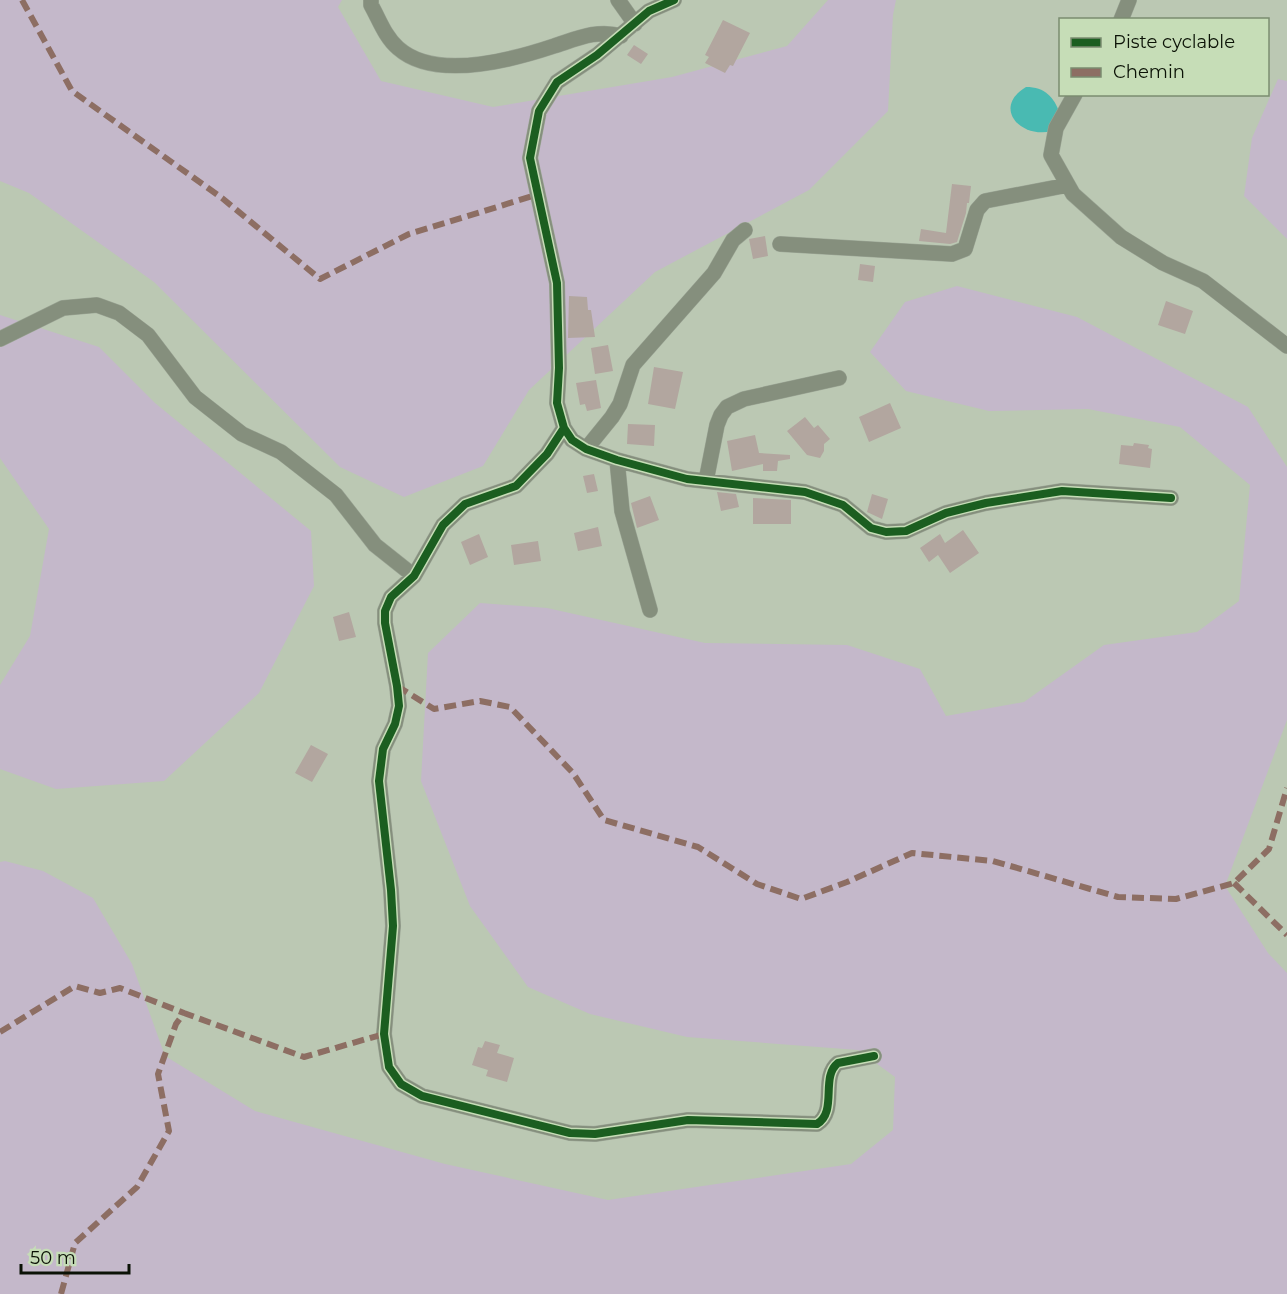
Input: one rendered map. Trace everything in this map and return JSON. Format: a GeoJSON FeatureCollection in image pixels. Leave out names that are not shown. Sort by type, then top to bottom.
{"type":"FeatureCollection","features":[{"type":"Feature","properties":{"kind":"street"},"geometry":{"type":"LineString","coordinates":[[371,0],[371,5],[387,35],[398,48],[411,56],[444,66],[503,60],[602,32],[621,36]]}},
{"type":"Feature","properties":{"kind":"street"},"geometry":{"type":"LineString","coordinates":[[618,0],[635,24]]}},
{"type":"Feature","properties":{"kind":"street"},"geometry":{"type":"LineString","coordinates":[[674,0],[649,11],[621,36],[556,82],[539,111],[530,158],[556,284],[559,368],[557,403],[564,428],[572,440],[586,449],[617,460],[687,479],[806,492],[843,506],[871,528],[886,532],[906,531],[946,513],[976,506],[1062,491],[1171,498]]}},
{"type":"Feature","properties":{"kind":"street"},"geometry":{"type":"LineString","coordinates":[[1122,18],[1128,0]]}},
{"type":"Feature","properties":{"kind":"street"},"geometry":{"type":"LineString","coordinates":[[1073,96],[1056,128],[1051,155],[1073,194],[1121,237],[1163,263],[1203,281],[1287,345]]}},
{"type":"Feature","properties":{"kind":"street"},"geometry":{"type":"LineString","coordinates":[[780,244],[952,254],[964,249],[977,210],[985,201],[1068,185]]}},
{"type":"Feature","properties":{"kind":"street"},"geometry":{"type":"LineString","coordinates":[[586,449],[620,404],[633,364],[696,295],[714,273],[733,240],[745,230]]}},
{"type":"Feature","properties":{"kind":"street"},"geometry":{"type":"LineString","coordinates":[[0,339],[63,308],[96,305],[119,313],[148,335],[195,397],[242,435],[281,452],[336,495],[375,545],[414,576]]}},
{"type":"Feature","properties":{"kind":"street"},"geometry":{"type":"LineString","coordinates":[[706,481],[717,425],[721,415],[728,407],[744,399],[839,378]]}},
{"type":"Feature","properties":{"kind":"street"},"geometry":{"type":"LineString","coordinates":[[564,428],[547,454],[516,486],[465,504],[443,525],[414,576],[391,597],[385,611],[384,623],[399,706],[395,723],[383,749],[379,781],[393,926],[384,1034],[389,1066],[401,1084],[422,1096],[570,1133],[596,1134],[688,1120],[817,1124],[822,1121],[826,1111],[831,1071],[835,1065],[874,1056]]}},
{"type":"Feature","properties":{"kind":"street"},"geometry":{"type":"LineString","coordinates":[[617,460],[622,511],[650,610]]}},
{"type":"Feature","properties":{"kind":"shaded area"},"geometry":{"type":"Polygon","coordinates":[[[0,0],[342,0],[338,7],[381,81],[493,107],[672,77],[787,46],[828,0],[896,0],[893,15],[888,111],[809,190],[655,272],[529,390],[483,466],[404,497],[340,467],[154,282],[29,193],[0,181],[0,0]]]}},
{"type":"Feature","properties":{"kind":"shaded area"},"geometry":{"type":"Polygon","coordinates":[[[1278,79],[1287,81],[1287,239],[1244,196],[1252,138],[1278,79]]]}},
{"type":"Feature","properties":{"kind":"shaded area"},"geometry":{"type":"Polygon","coordinates":[[[957,286],[1077,317],[1248,407],[1287,467],[1287,720],[1225,886],[1268,953],[1287,973],[1287,1294],[0,1294],[0,862],[5,861],[43,871],[93,898],[132,964],[165,1056],[255,1111],[445,1164],[608,1200],[851,1164],[893,1130],[895,1077],[858,1050],[687,1037],[590,1014],[528,987],[470,906],[421,781],[428,653],[480,603],[547,608],[705,643],[847,645],[920,669],[946,716],[1024,702],[1104,645],[1197,632],[1239,601],[1250,485],[1180,427],[1088,409],[989,411],[906,391],[870,352],[905,302],[957,286]]]}},
{"type":"Feature","properties":{"kind":"shaded area"},"geometry":{"type":"Polygon","coordinates":[[[0,315],[99,347],[155,403],[311,531],[314,586],[259,693],[164,781],[56,789],[0,769],[0,685],[30,636],[49,529],[0,458],[0,315]]]}},
{"type":"Feature","properties":{"kind":"water"},"geometry":{"type":"Polygon","coordinates":[[[1026,87],[1044,91],[1055,103],[1060,114],[1052,131],[1030,130],[1021,126],[1014,119],[1011,103],[1016,95],[1026,87]]]}},
{"type":"Feature","properties":{"kind":"building"},"geometry":{"type":"Polygon","coordinates":[[[723,20],[750,33],[733,66],[730,65],[725,73],[705,63],[709,57],[705,55],[723,20]]]}},
{"type":"Feature","properties":{"kind":"building"},"geometry":{"type":"Polygon","coordinates":[[[634,45],[648,54],[641,64],[627,55],[634,45]]]}},
{"type":"Feature","properties":{"kind":"building"},"geometry":{"type":"Polygon","coordinates":[[[952,184],[971,186],[969,203],[967,203],[957,242],[950,244],[919,241],[921,229],[946,233],[952,184]]]}},
{"type":"Feature","properties":{"kind":"building"},"geometry":{"type":"Polygon","coordinates":[[[765,236],[768,256],[753,259],[749,239],[765,236]]]}},
{"type":"Feature","properties":{"kind":"building"},"geometry":{"type":"Polygon","coordinates":[[[860,264],[875,266],[873,282],[858,280],[860,264]]]}},
{"type":"Feature","properties":{"kind":"building"},"geometry":{"type":"Polygon","coordinates":[[[569,296],[587,297],[595,337],[568,338],[569,296]]]}},
{"type":"Feature","properties":{"kind":"building"},"geometry":{"type":"Polygon","coordinates":[[[1166,301],[1193,311],[1185,334],[1158,325],[1166,301]]]}},
{"type":"Feature","properties":{"kind":"building"},"geometry":{"type":"Polygon","coordinates":[[[608,345],[613,371],[595,374],[591,348],[608,345]]]}},
{"type":"Feature","properties":{"kind":"building"},"geometry":{"type":"Polygon","coordinates":[[[654,367],[683,372],[675,409],[648,404],[654,367]]]}},
{"type":"Feature","properties":{"kind":"building"},"geometry":{"type":"Polygon","coordinates":[[[596,380],[601,408],[587,411],[585,404],[580,405],[576,383],[596,380]]]}},
{"type":"Feature","properties":{"kind":"building"},"geometry":{"type":"Polygon","coordinates":[[[890,403],[901,428],[869,442],[859,417],[890,403]]]}},
{"type":"Feature","properties":{"kind":"building"},"geometry":{"type":"Polygon","coordinates":[[[805,417],[814,428],[818,425],[830,439],[824,444],[824,451],[820,458],[807,455],[787,431],[805,417]]]}},
{"type":"Feature","properties":{"kind":"building"},"geometry":{"type":"Polygon","coordinates":[[[628,424],[655,425],[654,446],[627,444],[628,424]]]}},
{"type":"Feature","properties":{"kind":"building"},"geometry":{"type":"Polygon","coordinates":[[[755,435],[759,453],[790,455],[790,459],[778,461],[777,471],[763,471],[763,464],[732,471],[727,441],[755,435]]]}},
{"type":"Feature","properties":{"kind":"building"},"geometry":{"type":"Polygon","coordinates":[[[1134,443],[1149,445],[1148,448],[1152,449],[1150,468],[1119,464],[1121,445],[1133,446],[1134,443]]]}},
{"type":"Feature","properties":{"kind":"building"},"geometry":{"type":"Polygon","coordinates":[[[594,474],[598,491],[587,493],[583,476],[594,474]]]}},
{"type":"Feature","properties":{"kind":"building"},"geometry":{"type":"Polygon","coordinates":[[[717,492],[736,494],[739,507],[721,511],[717,492]]]}},
{"type":"Feature","properties":{"kind":"building"},"geometry":{"type":"Polygon","coordinates":[[[872,494],[888,499],[882,519],[867,512],[872,494]]]}},
{"type":"Feature","properties":{"kind":"building"},"geometry":{"type":"Polygon","coordinates":[[[650,496],[659,520],[637,528],[631,503],[650,496]]]}},
{"type":"Feature","properties":{"kind":"building"},"geometry":{"type":"Polygon","coordinates":[[[753,498],[791,500],[791,524],[753,524],[753,498]]]}},
{"type":"Feature","properties":{"kind":"building"},"geometry":{"type":"Polygon","coordinates":[[[598,527],[602,546],[578,551],[574,533],[598,527]]]}},
{"type":"Feature","properties":{"kind":"building"},"geometry":{"type":"Polygon","coordinates":[[[963,530],[979,553],[950,573],[938,555],[929,562],[920,548],[940,534],[945,543],[963,530]]]}},
{"type":"Feature","properties":{"kind":"building"},"geometry":{"type":"Polygon","coordinates":[[[479,534],[488,557],[470,565],[461,542],[479,534]]]}},
{"type":"Feature","properties":{"kind":"building"},"geometry":{"type":"Polygon","coordinates":[[[538,541],[541,561],[514,565],[511,545],[538,541]]]}},
{"type":"Feature","properties":{"kind":"building"},"geometry":{"type":"Polygon","coordinates":[[[349,612],[356,637],[339,641],[333,617],[349,612]]]}},
{"type":"Feature","properties":{"kind":"building"},"geometry":{"type":"Polygon","coordinates":[[[311,745],[328,754],[312,782],[295,773],[311,745]]]}},
{"type":"Feature","properties":{"kind":"building"},"geometry":{"type":"Polygon","coordinates":[[[485,1041],[500,1045],[497,1053],[514,1058],[507,1082],[486,1076],[488,1070],[472,1065],[478,1047],[482,1048],[485,1041]]]}},
{"type":"Feature","properties":{"kind":"marked path"},"geometry":{"type":"LineString","coordinates":[[22,0],[72,91],[222,198],[320,279],[409,234],[536,195]]}},
{"type":"Feature","properties":{"kind":"marked path"},"geometry":{"type":"LineString","coordinates":[[397,686],[434,709],[480,701],[510,707],[573,773],[604,820],[698,847],[757,884],[801,899],[847,882],[912,853],[993,861],[1118,897],[1176,899],[1234,883],[1269,849],[1287,788]]}},
{"type":"Feature","properties":{"kind":"marked path"},"geometry":{"type":"LineString","coordinates":[[1234,883],[1287,935]]}},
{"type":"Feature","properties":{"kind":"marked path"},"geometry":{"type":"LineString","coordinates":[[0,1032],[75,986],[100,993],[120,988],[184,1013]]}},
{"type":"Feature","properties":{"kind":"marked path"},"geometry":{"type":"LineString","coordinates":[[61,1294],[75,1243],[137,1187],[169,1131],[158,1074],[176,1024],[184,1013],[304,1057],[384,1034]]}},
{"type":"Feature","properties":{"kind":"cycle path"},"geometry":{"type":"LineString","coordinates":[[674,0],[649,11],[597,55],[557,82],[539,111],[530,158],[557,283],[559,368],[557,403],[564,428],[572,440],[586,449],[617,460],[687,479],[805,492],[843,505],[871,528],[886,532],[906,531],[946,513],[986,503],[1062,491],[1171,498]]}},
{"type":"Feature","properties":{"kind":"cycle path"},"geometry":{"type":"LineString","coordinates":[[564,428],[547,454],[516,486],[465,504],[443,525],[414,576],[391,597],[385,611],[399,706],[395,724],[383,749],[379,781],[393,926],[384,1034],[389,1067],[401,1084],[422,1096],[570,1133],[595,1134],[688,1120],[817,1124],[827,1111],[830,1077],[838,1063],[874,1056]]}}]}
